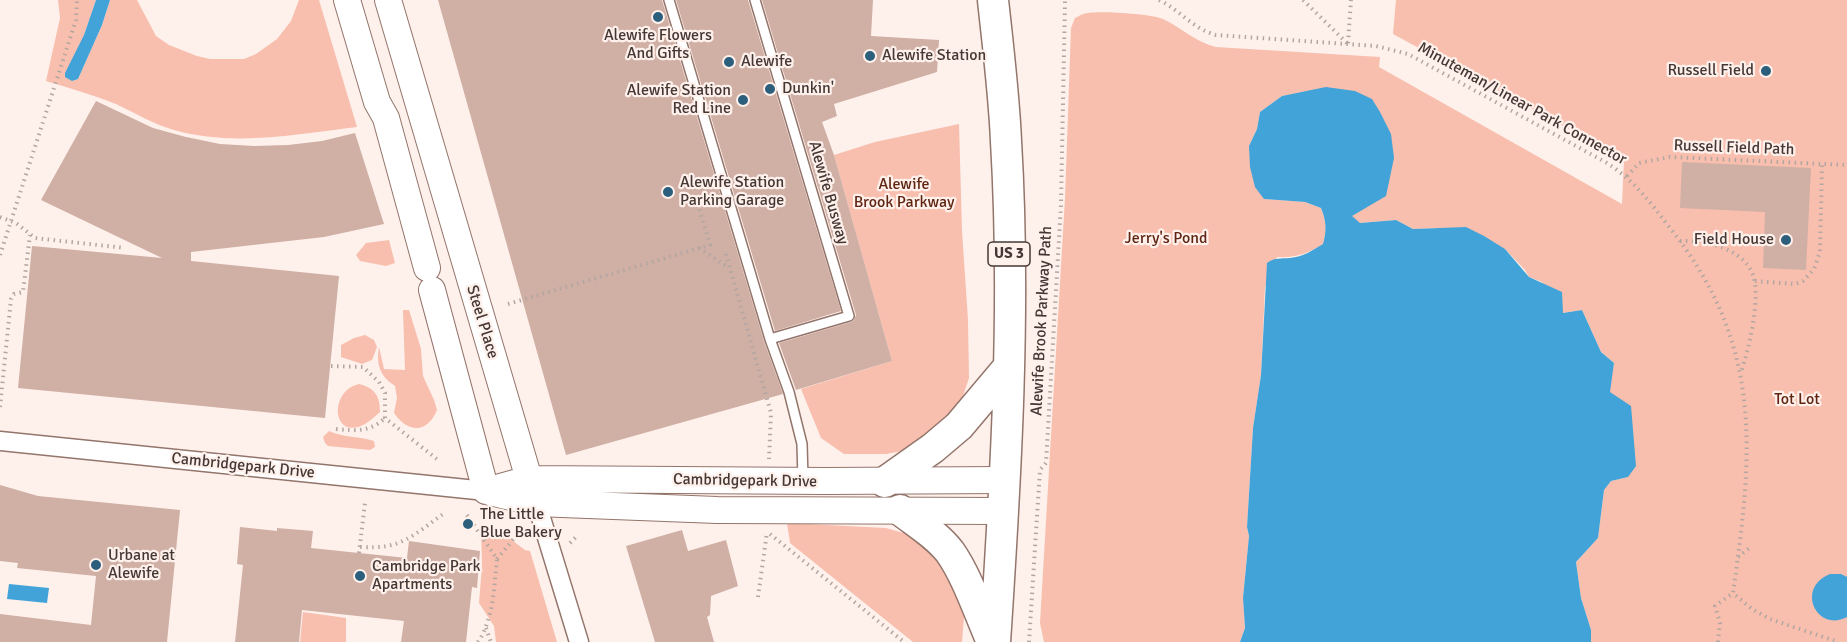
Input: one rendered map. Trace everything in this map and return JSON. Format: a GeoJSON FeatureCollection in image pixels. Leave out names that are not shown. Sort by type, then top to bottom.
{"type":"FeatureCollection","features":[{"type":"Feature","properties":{"kind":"highway","name":"US 3"},"geometry":{"type":"LineString","coordinates":[[993,0],[1007,148],[1009,265],[1004,511],[993,642]]}},
{"type":"Feature","properties":{"kind":"highway"},"geometry":{"type":"LineString","coordinates":[[885,482],[933,448],[959,426],[1008,369]]}},
{"type":"Feature","properties":{"kind":"highway"},"geometry":{"type":"LineString","coordinates":[[900,510],[938,539],[950,552],[960,568],[993,642]]}},
{"type":"Feature","properties":{"kind":"main road"},"geometry":{"type":"LineString","coordinates":[[348,0],[377,102],[386,118],[486,491]]}},
{"type":"Feature","properties":{"kind":"main road","name":"Steel Place"},"geometry":{"type":"LineString","coordinates":[[388,0],[532,491]]}},
{"type":"Feature","properties":{"kind":"main road","name":"Cambridgepark Drive"},"geometry":{"type":"LineString","coordinates":[[486,491],[803,481],[1005,480]]}},
{"type":"Feature","properties":{"kind":"main road","name":"Cambridgepark Drive"},"geometry":{"type":"LineString","coordinates":[[532,491],[717,510],[1004,511]]}},
{"type":"Feature","properties":{"kind":"street","name":"Cambridgepark Drive"},"geometry":{"type":"LineString","coordinates":[[0,441],[486,491]]}},
{"type":"Feature","properties":{"kind":"street","name":"Steel Place"},"geometry":{"type":"LineString","coordinates":[[532,491],[579,642]]}},
{"type":"Feature","properties":{"kind":"lane"},"geometry":{"type":"LineString","coordinates":[[669,0],[770,339],[789,392],[802,444],[803,481]]}},
{"type":"Feature","properties":{"kind":"lane","name":"Alewife Busway"},"geometry":{"type":"LineString","coordinates":[[755,0],[849,316],[770,339]]}},
{"type":"Feature","properties":{"kind":"path"},"geometry":{"type":"LineString","coordinates":[[0,255],[76,20],[77,0]]}},
{"type":"Feature","properties":{"kind":"path","name":"Alewife Brook Parkway Path"},"geometry":{"type":"LineString","coordinates":[[1029,642],[1039,480],[1040,470],[1046,463],[1060,216],[1065,0]]}},
{"type":"Feature","properties":{"kind":"path","name":"Minuteman/Linear Park Connector"},"geometry":{"type":"LineString","coordinates":[[1159,0],[1173,7],[1200,30],[1216,35],[1391,49],[1421,60],[1606,163],[1632,181],[1698,267],[1718,305],[1732,342],[1740,373],[1748,453],[1743,520],[1733,593]]}},
{"type":"Feature","properties":{"kind":"path"},"geometry":{"type":"LineString","coordinates":[[1173,7],[1174,0]]}},
{"type":"Feature","properties":{"kind":"path"},"geometry":{"type":"LineString","coordinates":[[1303,0],[1348,44]]}},
{"type":"Feature","properties":{"kind":"path"},"geometry":{"type":"LineString","coordinates":[[1348,44],[1351,0]]}},
{"type":"Feature","properties":{"kind":"path","name":"Russell Field Path"},"geometry":{"type":"LineString","coordinates":[[1627,177],[1639,163],[1674,156],[1847,165]]}},
{"type":"Feature","properties":{"kind":"path"},"geometry":{"type":"LineString","coordinates":[[1755,281],[1794,284],[1803,281],[1814,269],[1820,252],[1822,164]]}},
{"type":"Feature","properties":{"kind":"path"},"geometry":{"type":"LineString","coordinates":[[508,304],[710,245],[698,201]]}},
{"type":"Feature","properties":{"kind":"path"},"geometry":{"type":"LineString","coordinates":[[0,217],[41,239],[125,248]]}},
{"type":"Feature","properties":{"kind":"path"},"geometry":{"type":"LineString","coordinates":[[0,408],[11,299],[14,294],[23,292],[30,235]]}},
{"type":"Feature","properties":{"kind":"path"},"geometry":{"type":"LineString","coordinates":[[1680,241],[1702,242],[1727,250],[1749,267],[1755,281],[1752,332],[1740,373]]}},
{"type":"Feature","properties":{"kind":"path"},"geometry":{"type":"LineString","coordinates":[[699,248],[730,268],[771,413],[769,459]]}},
{"type":"Feature","properties":{"kind":"path"},"geometry":{"type":"LineString","coordinates":[[331,366],[363,368],[379,382],[385,393],[385,418],[376,426],[358,431],[336,429]]}},
{"type":"Feature","properties":{"kind":"path"},"geometry":{"type":"LineString","coordinates":[[385,418],[438,460]]}},
{"type":"Feature","properties":{"kind":"path"},"geometry":{"type":"LineString","coordinates":[[359,553],[365,503]]}},
{"type":"Feature","properties":{"kind":"path"},"geometry":{"type":"LineString","coordinates":[[360,547],[395,546],[446,512]]}},
{"type":"Feature","properties":{"kind":"path"},"geometry":{"type":"LineString","coordinates":[[467,515],[497,559]]}},
{"type":"Feature","properties":{"kind":"path"},"geometry":{"type":"LineString","coordinates":[[758,597],[767,532],[904,642]]}},
{"type":"Feature","properties":{"kind":"path"},"geometry":{"type":"LineString","coordinates":[[570,543],[578,535]]}},
{"type":"Feature","properties":{"kind":"path"},"geometry":{"type":"LineString","coordinates":[[478,642],[491,604],[497,559],[516,536]]}},
{"type":"Feature","properties":{"kind":"path"},"geometry":{"type":"LineString","coordinates":[[1738,558],[1752,546]]}},
{"type":"Feature","properties":{"kind":"path"},"geometry":{"type":"LineString","coordinates":[[1718,642],[1720,623],[1715,606],[1733,593],[1770,620],[1838,642]]}},
{"type":"Feature","properties":{"kind":"path"},"geometry":{"type":"LineString","coordinates":[[485,627],[491,642]]}},
{"type":"Feature","properties":{"kind":"green space"},"geometry":{"type":"Polygon","coordinates":[[[58,0],[96,0],[72,81],[78,79],[102,25],[110,0],[137,0],[156,36],[169,45],[210,59],[244,59],[256,54],[277,39],[291,21],[299,0],[319,0],[357,127],[266,138],[220,138],[197,135],[166,128],[116,104],[46,81],[60,18],[58,0]]]}},
{"type":"Feature","properties":{"kind":"green space"},"geometry":{"type":"Polygon","coordinates":[[[1396,0],[1847,0],[1847,642],[1591,642],[1591,630],[1581,598],[1576,562],[1598,538],[1604,490],[1611,481],[1628,477],[1609,392],[1614,363],[1601,352],[1582,310],[1563,313],[1542,282],[1529,277],[1505,249],[1439,228],[1413,229],[1396,220],[1360,223],[1351,216],[1356,213],[1303,92],[1282,96],[1260,112],[1257,129],[1249,146],[1264,199],[1305,202],[1321,208],[1325,230],[1323,244],[1307,253],[1277,257],[1265,287],[1261,375],[1253,428],[1247,527],[1249,536],[1243,598],[1245,628],[1240,642],[1044,642],[1040,623],[1065,198],[1071,28],[1075,18],[1095,12],[1126,13],[1163,19],[1202,42],[1216,47],[1380,57],[1379,67],[1622,204],[1624,159],[1393,34],[1396,0]]]}},
{"type":"Feature","properties":{"kind":"green space","name":"Alewife Brook Parkway"},"geometry":{"type":"Polygon","coordinates":[[[959,124],[969,378],[961,402],[949,421],[908,450],[886,454],[844,454],[821,438],[801,389],[892,361],[834,155],[875,142],[959,124]]]}},
{"type":"Feature","properties":{"kind":"green space"},"geometry":{"type":"Polygon","coordinates":[[[389,240],[395,263],[386,266],[360,261],[356,255],[366,243],[389,240]]]}},
{"type":"Feature","properties":{"kind":"green space"},"geometry":{"type":"Polygon","coordinates":[[[403,310],[409,310],[421,349],[423,376],[437,410],[428,423],[417,428],[405,424],[394,413],[397,398],[395,386],[380,370],[378,359],[379,347],[384,369],[405,370],[403,310]]]}},
{"type":"Feature","properties":{"kind":"green space"},"geometry":{"type":"Polygon","coordinates":[[[365,335],[374,340],[377,347],[372,360],[362,364],[341,357],[341,345],[365,335]]]}},
{"type":"Feature","properties":{"kind":"green space"},"geometry":{"type":"Polygon","coordinates":[[[359,384],[373,390],[376,394],[380,412],[365,424],[354,428],[340,421],[339,404],[349,388],[359,384]]]}},
{"type":"Feature","properties":{"kind":"green space"},"geometry":{"type":"Polygon","coordinates":[[[329,431],[374,441],[375,447],[370,450],[328,446],[323,437],[329,431]]]}},
{"type":"Feature","properties":{"kind":"green space"},"geometry":{"type":"Polygon","coordinates":[[[787,523],[886,528],[917,537],[956,580],[964,617],[962,642],[913,642],[790,543],[787,523]]]}},
{"type":"Feature","properties":{"kind":"green space"},"geometry":{"type":"Polygon","coordinates":[[[481,525],[505,535],[525,550],[530,551],[557,642],[496,642],[494,626],[479,603],[482,566],[481,525]]]}},
{"type":"Feature","properties":{"kind":"green space"},"geometry":{"type":"Polygon","coordinates":[[[303,612],[346,618],[346,642],[300,642],[303,612]]]}},
{"type":"Feature","properties":{"kind":"water"},"geometry":{"type":"Polygon","coordinates":[[[96,0],[110,0],[102,25],[78,79],[72,81],[65,77],[65,73],[84,35],[96,0]]]}},
{"type":"Feature","properties":{"kind":"water"},"geometry":{"type":"Polygon","coordinates":[[[1326,87],[1355,91],[1372,99],[1391,134],[1394,158],[1386,196],[1352,216],[1360,223],[1396,220],[1413,229],[1466,227],[1484,236],[1505,249],[1529,277],[1562,292],[1563,313],[1582,310],[1601,352],[1614,363],[1610,392],[1631,406],[1636,466],[1628,477],[1611,481],[1604,490],[1598,538],[1576,562],[1581,598],[1591,630],[1591,642],[1240,642],[1245,628],[1243,598],[1249,536],[1247,527],[1253,428],[1261,375],[1267,263],[1312,251],[1323,244],[1325,230],[1321,208],[1305,202],[1264,199],[1255,187],[1250,167],[1249,146],[1257,129],[1260,112],[1282,96],[1326,87]]]}},
{"type":"Feature","properties":{"kind":"water"},"geometry":{"type":"Polygon","coordinates":[[[1830,574],[1841,574],[1847,577],[1847,617],[1836,620],[1827,619],[1819,614],[1812,598],[1819,581],[1830,574]]]}},
{"type":"Feature","properties":{"kind":"water"},"geometry":{"type":"Polygon","coordinates":[[[9,584],[49,588],[47,603],[7,599],[9,584]]]}},
{"type":"Feature","properties":{"kind":"building","name":"Alewife Station Parking Garage"},"geometry":{"type":"Polygon","coordinates":[[[438,0],[662,0],[764,341],[783,394],[566,455],[438,0]]]}},
{"type":"Feature","properties":{"kind":"building"},"geometry":{"type":"Polygon","coordinates":[[[676,0],[748,0],[841,311],[775,331],[676,0]]]}},
{"type":"Feature","properties":{"kind":"building"},"geometry":{"type":"Polygon","coordinates":[[[762,0],[873,0],[871,36],[939,40],[937,72],[834,104],[837,116],[822,122],[834,155],[892,361],[796,390],[779,343],[851,322],[856,315],[762,0]]]}},
{"type":"Feature","properties":{"kind":"building"},"geometry":{"type":"Polygon","coordinates":[[[96,101],[153,128],[220,144],[288,145],[322,141],[355,133],[384,224],[324,237],[191,252],[191,261],[339,276],[325,418],[18,388],[32,246],[162,258],[41,200],[96,101]]]}},
{"type":"Feature","properties":{"kind":"building","name":"Field House"},"geometry":{"type":"Polygon","coordinates":[[[1682,162],[1811,168],[1806,270],[1763,268],[1765,212],[1680,208],[1682,162]]]}},
{"type":"Feature","properties":{"kind":"building","name":"Urbane at Alewife"},"geometry":{"type":"Polygon","coordinates":[[[0,485],[38,496],[180,510],[167,642],[0,642],[0,614],[91,625],[96,576],[17,568],[18,563],[0,561],[0,485]]]}},
{"type":"Feature","properties":{"kind":"building","name":"Cambridge Park Apartments"},"geometry":{"type":"Polygon","coordinates":[[[240,527],[277,531],[277,528],[313,531],[311,548],[407,558],[409,541],[480,551],[477,588],[472,587],[466,642],[401,642],[404,621],[302,610],[299,642],[235,642],[243,565],[237,564],[240,527]]]}},
{"type":"Feature","properties":{"kind":"building"},"geometry":{"type":"Polygon","coordinates":[[[682,530],[688,551],[726,540],[738,586],[711,596],[710,615],[707,617],[714,642],[655,642],[626,546],[682,530]]]}},
{"type":"Feature","properties":{"kind":"place","name":"Alewife Flowers And Gifts"},"geometry":{"type":"Point","coordinates":[658,17]}},
{"type":"Feature","properties":{"kind":"place","name":"Alewife Station"},"geometry":{"type":"Point","coordinates":[870,56]}},
{"type":"Feature","properties":{"kind":"place","name":"Alewife"},"geometry":{"type":"Point","coordinates":[729,62]}},
{"type":"Feature","properties":{"kind":"place","name":"Russell Field"},"geometry":{"type":"Point","coordinates":[1766,71]}},
{"type":"Feature","properties":{"kind":"place","name":"Dunkin'"},"geometry":{"type":"Point","coordinates":[770,89]}},
{"type":"Feature","properties":{"kind":"place","name":"Alewife Station Red Line"},"geometry":{"type":"Point","coordinates":[743,100]}},
{"type":"Feature","properties":{"kind":"place","name":"Alewife Station Parking Garage"},"geometry":{"type":"Point","coordinates":[668,192]}},
{"type":"Feature","properties":{"kind":"place","name":"Field House"},"geometry":{"type":"Point","coordinates":[1786,240]}},
{"type":"Feature","properties":{"kind":"place","name":"The Little Blue Bakery"},"geometry":{"type":"Point","coordinates":[468,524]}},
{"type":"Feature","properties":{"kind":"place","name":"Urbane at Alewife"},"geometry":{"type":"Point","coordinates":[96,565]}},
{"type":"Feature","properties":{"kind":"place","name":"Cambridge Park Apartments"},"geometry":{"type":"Point","coordinates":[360,576]}},
{"type":"Feature","properties":{"kind":"park label","name":"Jerry's Pond"},"geometry":{"type":"Point","coordinates":[1166,239]}},
{"type":"Feature","properties":{"kind":"park label","name":"Tot Lot"},"geometry":{"type":"Point","coordinates":[1797,400]}}]}
